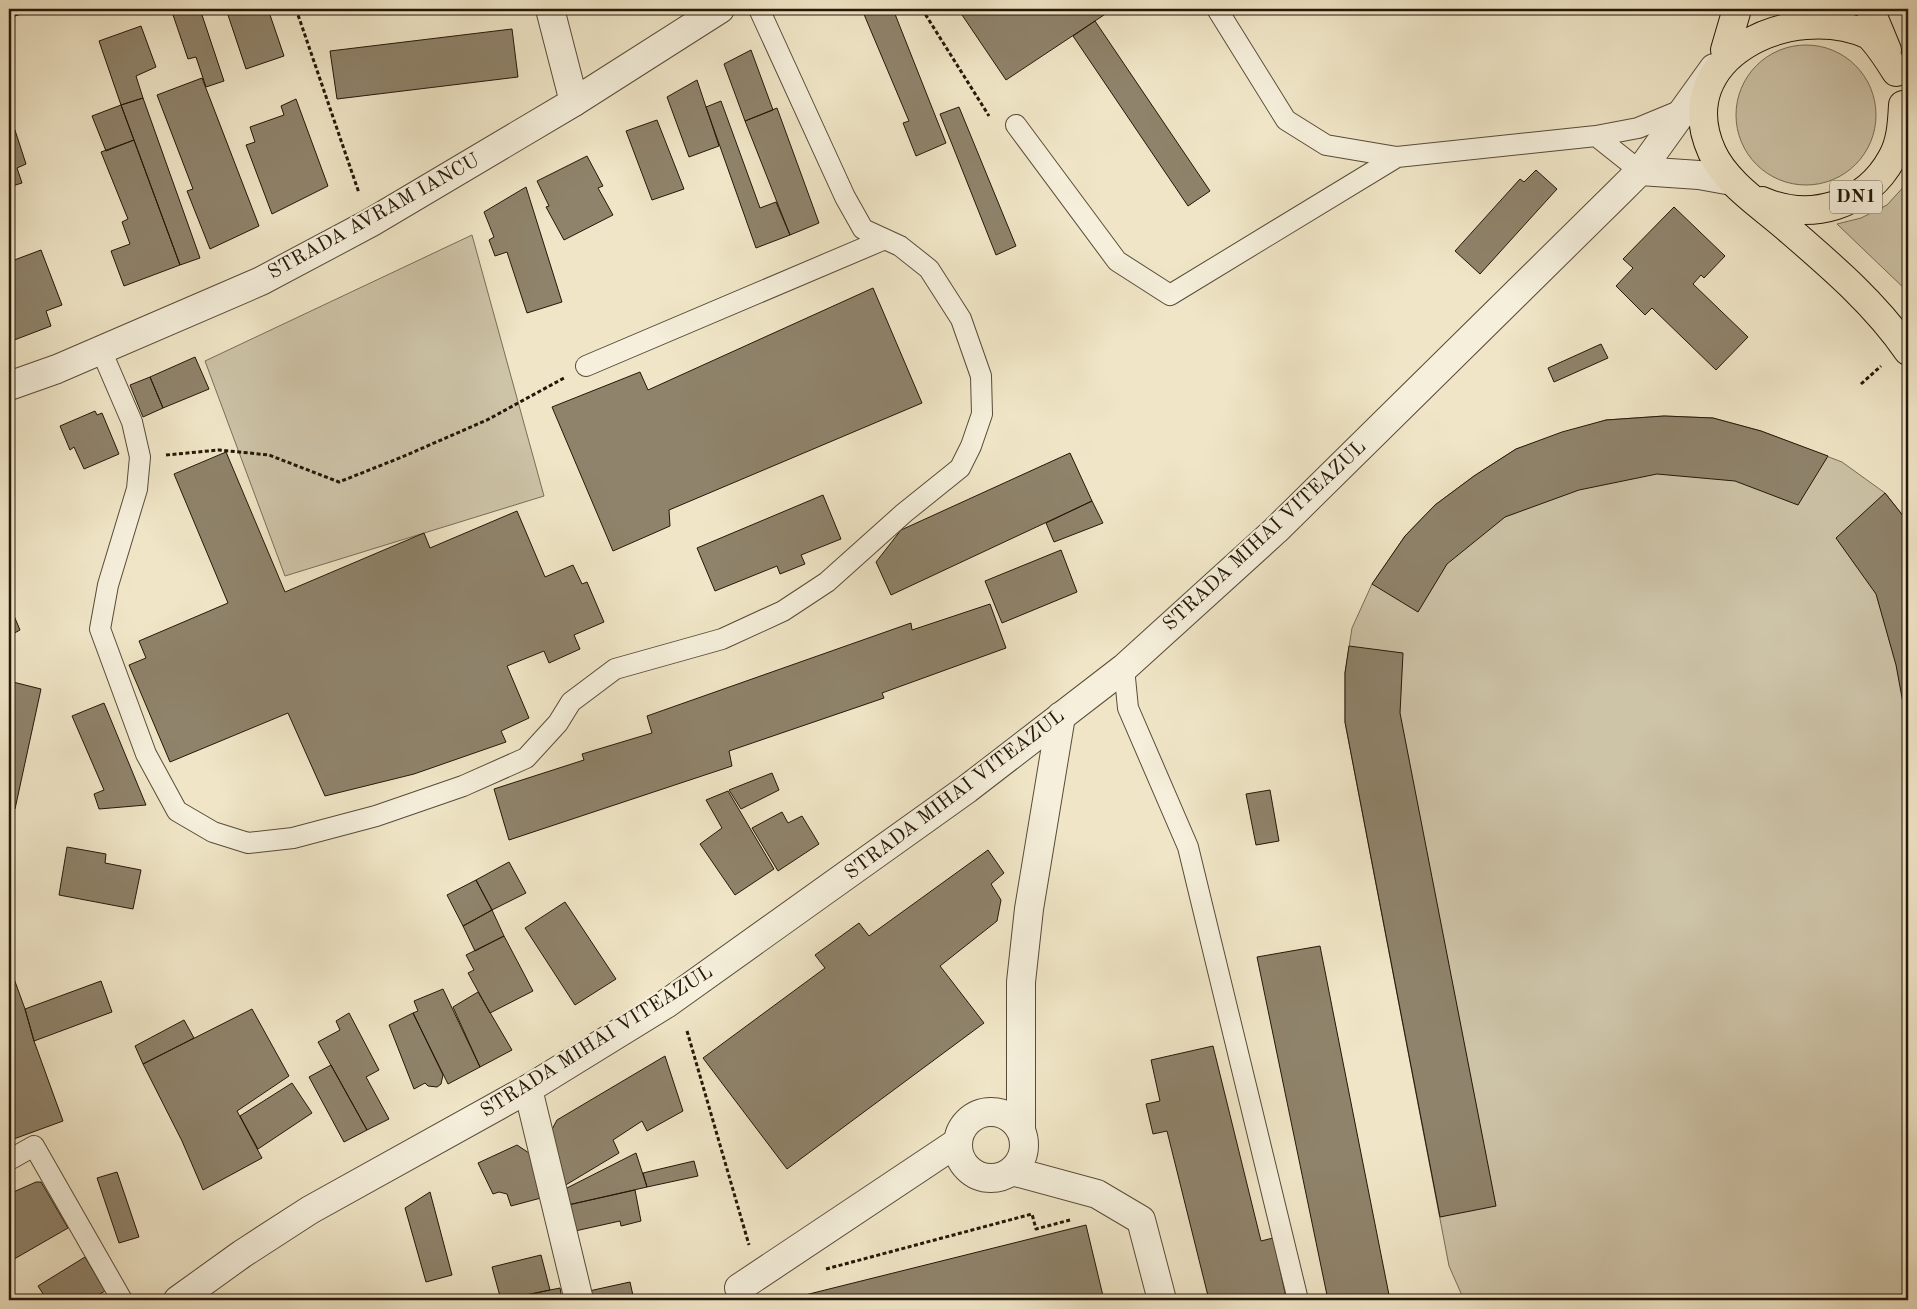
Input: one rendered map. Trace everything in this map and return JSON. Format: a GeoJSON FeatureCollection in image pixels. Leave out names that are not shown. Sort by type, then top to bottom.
{"type":"FeatureCollection","features":[{"type":"Feature","properties":{"kind":"main road","name":"DN1"},"geometry":{"type":"LineString","coordinates":[[1737,9],[1720,58],[1708,83],[1704,100],[1704,118],[1712,152],[1732,181],[1851,284],[1908,351]]}},
{"type":"Feature","properties":{"kind":"main road","name":"DN1"},"geometry":{"type":"LineString","coordinates":[[1753,198],[1778,208],[1804,212],[1831,208],[1855,197],[1876,180],[1892,158],[1906,117],[1896,72],[1870,9]]}},
{"type":"Feature","properties":{"kind":"main road","name":"DN1"},"geometry":{"type":"LineString","coordinates":[[1720,58],[1741,33],[1760,21],[1782,14],[1805,11],[1828,14],[1850,22],[1868,35],[1884,52],[1896,72]]}},
{"type":"Feature","properties":{"kind":"street"},"geometry":{"type":"LineString","coordinates":[[550,9],[574,102]]}},
{"type":"Feature","properties":{"kind":"street","name":"STRADA AVRAM IANCU"},"geometry":{"type":"LineString","coordinates":[[9,386],[57,369],[261,281],[370,223],[574,102],[720,9]]}},
{"type":"Feature","properties":{"kind":"street","name":"STRADA MIHAI VITEAZUL"},"geometry":{"type":"LineString","coordinates":[[178,1300],[242,1254],[310,1210],[528,1089],[666,1004],[967,789],[1124,668],[1276,530],[1640,171],[1720,58]]}},
{"type":"Feature","properties":{"kind":"street"},"geometry":{"type":"LineString","coordinates":[[1640,171],[1732,181]]}},
{"type":"Feature","properties":{"kind":"street"},"geometry":{"type":"LineString","coordinates":[[1021,1131],[1015,1122],[996,1112],[975,1116],[961,1132],[958,1142],[959,1153],[971,1171],[981,1176],[992,1178],[1012,1171],[1024,1152],[1024,1141],[1021,1131],[1021,982],[1029,909],[1061,716]]}},
{"type":"Feature","properties":{"kind":"street"},"geometry":{"type":"LineString","coordinates":[[528,1089],[579,1300]]}},
{"type":"Feature","properties":{"kind":"street"},"geometry":{"type":"LineString","coordinates":[[739,1288],[958,1142]]}},
{"type":"Feature","properties":{"kind":"street"},"geometry":{"type":"LineString","coordinates":[[1012,1171],[1097,1194],[1141,1220],[1162,1300]]}},
{"type":"Feature","properties":{"kind":"lane"},"geometry":{"type":"LineString","coordinates":[[101,350],[132,422],[140,457],[137,489],[108,585],[100,629],[146,754],[177,811],[213,832],[248,843],[293,838],[376,816],[463,786],[526,758],[558,723],[570,702],[615,668],[722,639],[783,611],[827,582],[904,513],[960,468],[971,446],[982,414],[980,376],[962,320],[929,269],[900,246],[863,229],[845,197],[760,9]]}},
{"type":"Feature","properties":{"kind":"lane"},"geometry":{"type":"LineString","coordinates":[[1217,9],[1286,120],[1326,145],[1397,157],[1596,136],[1638,128],[1686,108]]}},
{"type":"Feature","properties":{"kind":"lane"},"geometry":{"type":"LineString","coordinates":[[1016,125],[1117,261],[1170,295],[1397,157]]}},
{"type":"Feature","properties":{"kind":"lane"},"geometry":{"type":"LineString","coordinates":[[1596,136],[1640,171]]}},
{"type":"Feature","properties":{"kind":"lane"},"geometry":{"type":"LineString","coordinates":[[586,366],[885,239]]}},
{"type":"Feature","properties":{"kind":"lane"},"geometry":{"type":"LineString","coordinates":[[1124,668],[1128,708],[1188,847],[1298,1300]]}},
{"type":"Feature","properties":{"kind":"lane"},"geometry":{"type":"LineString","coordinates":[[9,1160],[34,1146],[122,1300]]}},
{"type":"Feature","properties":{"kind":"path"},"geometry":{"type":"LineString","coordinates":[[296,9],[370,223]]}},
{"type":"Feature","properties":{"kind":"path"},"geometry":{"type":"LineString","coordinates":[[922,9],[992,121]]}},
{"type":"Feature","properties":{"kind":"path"},"geometry":{"type":"LineString","coordinates":[[140,457],[219,450],[269,455],[340,482],[402,458],[487,420],[586,366]]}},
{"type":"Feature","properties":{"kind":"shaded area"},"geometry":{"type":"Polygon","coordinates":[[[1806,45],[1820,46],[1833,50],[1856,65],[1871,88],[1875,101],[1875,129],[1871,142],[1856,165],[1833,180],[1820,184],[1806,185],[1792,184],[1779,180],[1756,165],[1741,142],[1737,129],[1736,115],[1737,101],[1741,88],[1756,65],[1779,50],[1792,46],[1806,45]]]}},
{"type":"Feature","properties":{"kind":"shaded area"},"geometry":{"type":"Polygon","coordinates":[[[1908,182],[1908,292],[1837,224],[1861,218],[1887,205],[1908,182]]]}},
{"type":"Feature","properties":{"kind":"shaded area"},"geometry":{"type":"Polygon","coordinates":[[[472,235],[544,496],[285,576],[205,361],[472,235]]]}},
{"type":"Feature","properties":{"kind":"shaded area"},"geometry":{"type":"Polygon","coordinates":[[[1664,416],[1713,418],[1761,431],[1842,462],[1885,493],[1908,522],[1908,1300],[1464,1300],[1449,1266],[1345,722],[1345,673],[1352,628],[1372,584],[1405,536],[1435,505],[1474,476],[1516,449],[1606,420],[1664,416]]]}},
{"type":"Feature","properties":{"kind":"building"},"geometry":{"type":"Polygon","coordinates":[[[13,9],[37,9],[15,16],[13,9]]]}},
{"type":"Feature","properties":{"kind":"building"},"geometry":{"type":"Polygon","coordinates":[[[171,9],[200,9],[224,81],[206,87],[196,57],[188,59],[171,9]]]}},
{"type":"Feature","properties":{"kind":"building"},"geometry":{"type":"Polygon","coordinates":[[[226,9],[268,9],[284,56],[246,69],[226,9]]]}},
{"type":"Feature","properties":{"kind":"building"},"geometry":{"type":"Polygon","coordinates":[[[870,9],[893,9],[946,143],[916,156],[903,123],[909,121],[863,12],[870,9]]]}},
{"type":"Feature","properties":{"kind":"building"},"geometry":{"type":"Polygon","coordinates":[[[958,9],[1113,9],[1006,80],[958,9]]]}},
{"type":"Feature","properties":{"kind":"building"},"geometry":{"type":"Polygon","coordinates":[[[1095,21],[1210,191],[1188,206],[1073,36],[1095,21]]]}},
{"type":"Feature","properties":{"kind":"building"},"geometry":{"type":"Polygon","coordinates":[[[141,26],[156,67],[136,76],[143,98],[121,105],[99,41],[141,26]]]}},
{"type":"Feature","properties":{"kind":"building"},"geometry":{"type":"Polygon","coordinates":[[[512,29],[518,77],[337,99],[330,51],[512,29]]]}},
{"type":"Feature","properties":{"kind":"building"},"geometry":{"type":"Polygon","coordinates":[[[751,50],[773,110],[745,121],[724,64],[751,50]]]}},
{"type":"Feature","properties":{"kind":"building"},"geometry":{"type":"Polygon","coordinates":[[[202,78],[259,226],[210,249],[187,191],[193,189],[157,95],[202,78]]]}},
{"type":"Feature","properties":{"kind":"building"},"geometry":{"type":"Polygon","coordinates":[[[697,80],[719,146],[689,157],[667,97],[697,80]]]}},
{"type":"Feature","properties":{"kind":"building"},"geometry":{"type":"Polygon","coordinates":[[[143,98],[200,258],[180,265],[121,105],[143,98]]]}},
{"type":"Feature","properties":{"kind":"building"},"geometry":{"type":"Polygon","coordinates":[[[296,99],[328,186],[272,214],[246,145],[255,142],[250,127],[284,115],[281,106],[296,99]]]}},
{"type":"Feature","properties":{"kind":"building"},"geometry":{"type":"Polygon","coordinates":[[[721,101],[760,208],[776,202],[790,235],[756,248],[706,107],[721,101]]]}},
{"type":"Feature","properties":{"kind":"building"},"geometry":{"type":"Polygon","coordinates":[[[121,105],[134,140],[106,151],[92,116],[121,105]]]}},
{"type":"Feature","properties":{"kind":"building"},"geometry":{"type":"Polygon","coordinates":[[[959,107],[1016,246],[996,255],[940,114],[959,107]]]}},
{"type":"Feature","properties":{"kind":"building"},"geometry":{"type":"Polygon","coordinates":[[[777,108],[819,223],[790,235],[745,121],[777,108]]]}},
{"type":"Feature","properties":{"kind":"building"},"geometry":{"type":"Polygon","coordinates":[[[11,118],[26,164],[17,168],[22,183],[9,187],[9,119],[11,118]]]}},
{"type":"Feature","properties":{"kind":"building"},"geometry":{"type":"Polygon","coordinates":[[[657,120],[684,189],[652,200],[626,131],[657,120]]]}},
{"type":"Feature","properties":{"kind":"building"},"geometry":{"type":"Polygon","coordinates":[[[134,140],[180,265],[124,286],[111,251],[130,244],[122,222],[128,219],[101,152],[134,140]]]}},
{"type":"Feature","properties":{"kind":"building"},"geometry":{"type":"Polygon","coordinates":[[[587,156],[603,186],[598,188],[613,215],[564,240],[546,207],[549,206],[537,181],[587,156]]]}},
{"type":"Feature","properties":{"kind":"building"},"geometry":{"type":"Polygon","coordinates":[[[1536,170],[1557,189],[1480,274],[1455,251],[1520,179],[1524,182],[1536,170]]]}},
{"type":"Feature","properties":{"kind":"building"},"geometry":{"type":"Polygon","coordinates":[[[526,187],[562,302],[527,313],[507,252],[495,256],[489,240],[494,237],[484,212],[526,187]]]}},
{"type":"Feature","properties":{"kind":"building"},"geometry":{"type":"Polygon","coordinates":[[[1674,207],[1725,256],[1704,278],[1701,275],[1693,284],[1748,337],[1716,370],[1652,308],[1645,315],[1616,286],[1633,268],[1623,259],[1674,207]]]}},
{"type":"Feature","properties":{"kind":"building"},"geometry":{"type":"Polygon","coordinates":[[[41,250],[62,305],[46,311],[51,326],[9,342],[9,262],[41,250]]]}},
{"type":"Feature","properties":{"kind":"building"},"geometry":{"type":"Polygon","coordinates":[[[873,288],[922,403],[669,510],[670,526],[613,551],[552,407],[640,372],[648,390],[873,288]]]}},
{"type":"Feature","properties":{"kind":"building"},"geometry":{"type":"Polygon","coordinates":[[[1601,344],[1608,358],[1554,382],[1548,368],[1601,344]]]}},
{"type":"Feature","properties":{"kind":"building"},"geometry":{"type":"Polygon","coordinates":[[[195,357],[209,389],[163,408],[150,377],[195,357]]]}},
{"type":"Feature","properties":{"kind":"building"},"geometry":{"type":"Polygon","coordinates":[[[150,377],[163,408],[143,417],[130,385],[150,377]]]}},
{"type":"Feature","properties":{"kind":"building"},"geometry":{"type":"Polygon","coordinates":[[[95,411],[97,415],[102,413],[119,454],[84,469],[74,447],[70,450],[60,426],[95,411]]]}},
{"type":"Feature","properties":{"kind":"building"},"geometry":{"type":"Polygon","coordinates":[[[1664,416],[1713,418],[1761,431],[1828,456],[1798,505],[1735,481],[1657,474],[1579,490],[1505,517],[1447,564],[1418,612],[1372,584],[1405,536],[1435,505],[1474,476],[1516,449],[1562,432],[1606,420],[1664,416]]]}},
{"type":"Feature","properties":{"kind":"building"},"geometry":{"type":"Polygon","coordinates":[[[226,452],[285,592],[424,533],[430,548],[517,511],[545,577],[573,565],[582,584],[587,582],[604,622],[574,635],[580,649],[549,663],[544,651],[507,666],[529,718],[501,731],[506,742],[414,774],[325,796],[288,713],[170,762],[129,665],[146,658],[139,641],[228,603],[174,474],[226,452]]]}},
{"type":"Feature","properties":{"kind":"building"},"geometry":{"type":"Polygon","coordinates":[[[1070,453],[1092,501],[891,595],[876,562],[901,530],[1070,453]]]}},
{"type":"Feature","properties":{"kind":"building"},"geometry":{"type":"Polygon","coordinates":[[[1885,493],[1908,522],[1908,730],[1896,665],[1876,594],[1836,538],[1885,493]]]}},
{"type":"Feature","properties":{"kind":"building"},"geometry":{"type":"Polygon","coordinates":[[[823,495],[841,539],[801,555],[805,564],[780,574],[777,566],[715,591],[697,548],[823,495]]]}},
{"type":"Feature","properties":{"kind":"building"},"geometry":{"type":"Polygon","coordinates":[[[1092,501],[1103,523],[1054,542],[1046,523],[1092,501]]]}},
{"type":"Feature","properties":{"kind":"building"},"geometry":{"type":"Polygon","coordinates":[[[1061,550],[1077,592],[1002,623],[985,581],[1061,550]]]}},
{"type":"Feature","properties":{"kind":"building"},"geometry":{"type":"Polygon","coordinates":[[[9,604],[20,630],[9,636],[9,604]]]}},
{"type":"Feature","properties":{"kind":"building"},"geometry":{"type":"Polygon","coordinates":[[[990,604],[1006,648],[882,693],[884,698],[729,751],[732,766],[509,840],[494,789],[584,760],[582,754],[652,733],[647,716],[911,623],[912,630],[990,604]]]}},
{"type":"Feature","properties":{"kind":"building"},"geometry":{"type":"Polygon","coordinates":[[[1349,646],[1403,653],[1400,713],[1496,1206],[1440,1217],[1345,722],[1345,673],[1349,646]]]}},
{"type":"Feature","properties":{"kind":"building"},"geometry":{"type":"Polygon","coordinates":[[[9,681],[41,689],[15,809],[9,808],[9,681]]]}},
{"type":"Feature","properties":{"kind":"building"},"geometry":{"type":"Polygon","coordinates":[[[104,703],[146,805],[99,809],[94,794],[104,790],[72,716],[104,703]]]}},
{"type":"Feature","properties":{"kind":"building"},"geometry":{"type":"Polygon","coordinates":[[[772,773],[779,790],[741,809],[729,790],[772,773]]]}},
{"type":"Feature","properties":{"kind":"building"},"geometry":{"type":"Polygon","coordinates":[[[1270,790],[1279,841],[1256,845],[1246,794],[1270,790]]]}},
{"type":"Feature","properties":{"kind":"building"},"geometry":{"type":"Polygon","coordinates":[[[728,791],[774,869],[735,895],[700,844],[722,828],[706,800],[728,791]]]}},
{"type":"Feature","properties":{"kind":"building"},"geometry":{"type":"Polygon","coordinates":[[[782,812],[788,823],[802,816],[819,844],[778,871],[752,828],[782,812]]]}},
{"type":"Feature","properties":{"kind":"building"},"geometry":{"type":"Polygon","coordinates":[[[67,847],[106,854],[105,863],[141,870],[133,909],[59,895],[67,847]]]}},
{"type":"Feature","properties":{"kind":"building"},"geometry":{"type":"Polygon","coordinates":[[[988,850],[1004,873],[991,884],[1001,900],[997,921],[940,966],[984,1023],[787,1169],[703,1058],[825,968],[815,955],[859,923],[869,936],[988,850]]]}},
{"type":"Feature","properties":{"kind":"building"},"geometry":{"type":"Polygon","coordinates":[[[509,862],[526,893],[492,910],[476,880],[509,862]]]}},
{"type":"Feature","properties":{"kind":"building"},"geometry":{"type":"Polygon","coordinates":[[[476,880],[492,910],[463,926],[447,895],[476,880]]]}},
{"type":"Feature","properties":{"kind":"building"},"geometry":{"type":"Polygon","coordinates":[[[565,902],[616,979],[575,1005],[525,928],[565,902]]]}},
{"type":"Feature","properties":{"kind":"building"},"geometry":{"type":"Polygon","coordinates":[[[492,910],[504,936],[475,951],[463,926],[492,910]]]}},
{"type":"Feature","properties":{"kind":"building"},"geometry":{"type":"Polygon","coordinates":[[[504,936],[533,991],[490,1013],[468,973],[474,970],[466,955],[504,936]]]}},
{"type":"Feature","properties":{"kind":"building"},"geometry":{"type":"Polygon","coordinates":[[[1320,946],[1390,1300],[1328,1300],[1257,957],[1320,946]]]}},
{"type":"Feature","properties":{"kind":"building"},"geometry":{"type":"Polygon","coordinates":[[[9,965],[63,1121],[11,1140],[9,1132],[9,965]]]}},
{"type":"Feature","properties":{"kind":"building"},"geometry":{"type":"Polygon","coordinates":[[[101,981],[112,1012],[34,1041],[25,1009],[101,981]]]}},
{"type":"Feature","properties":{"kind":"building"},"geometry":{"type":"Polygon","coordinates":[[[443,989],[480,1067],[448,1084],[413,1013],[418,1011],[414,1001],[443,989]]]}},
{"type":"Feature","properties":{"kind":"building"},"geometry":{"type":"Polygon","coordinates":[[[478,992],[512,1050],[480,1067],[453,1007],[478,992]]]}},
{"type":"Feature","properties":{"kind":"building"},"geometry":{"type":"Polygon","coordinates":[[[252,1009],[289,1076],[237,1111],[262,1158],[203,1190],[182,1141],[143,1064],[252,1009]]]}},
{"type":"Feature","properties":{"kind":"building"},"geometry":{"type":"Polygon","coordinates":[[[349,1013],[379,1070],[366,1077],[389,1119],[367,1130],[318,1042],[340,1030],[336,1021],[349,1013]]]}},
{"type":"Feature","properties":{"kind":"building"},"geometry":{"type":"Polygon","coordinates":[[[413,1013],[443,1075],[441,1084],[437,1087],[428,1086],[425,1083],[414,1089],[389,1025],[413,1013]]]}},
{"type":"Feature","properties":{"kind":"building"},"geometry":{"type":"Polygon","coordinates":[[[184,1020],[194,1038],[143,1064],[135,1046],[184,1020]]]}},
{"type":"Feature","properties":{"kind":"building"},"geometry":{"type":"Polygon","coordinates":[[[1213,1046],[1261,1241],[1273,1238],[1286,1297],[1274,1300],[1209,1300],[1167,1131],[1153,1134],[1146,1104],[1160,1101],[1151,1060],[1213,1046]]]}},
{"type":"Feature","properties":{"kind":"building"},"geometry":{"type":"Polygon","coordinates":[[[665,1056],[683,1111],[647,1131],[642,1121],[613,1140],[619,1153],[564,1186],[550,1133],[557,1120],[665,1056]]]}},
{"type":"Feature","properties":{"kind":"building"},"geometry":{"type":"Polygon","coordinates":[[[331,1065],[367,1130],[344,1142],[309,1077],[331,1065]]]}},
{"type":"Feature","properties":{"kind":"building"},"geometry":{"type":"Polygon","coordinates":[[[292,1083],[312,1113],[258,1149],[240,1116],[292,1083]]]}},
{"type":"Feature","properties":{"kind":"building"},"geometry":{"type":"Polygon","coordinates":[[[517,1145],[529,1153],[541,1198],[511,1206],[507,1194],[499,1192],[493,1194],[478,1163],[517,1145]]]}},
{"type":"Feature","properties":{"kind":"building"},"geometry":{"type":"Polygon","coordinates":[[[636,1153],[647,1187],[568,1205],[565,1189],[636,1153]]]}},
{"type":"Feature","properties":{"kind":"building"},"geometry":{"type":"Polygon","coordinates":[[[694,1161],[698,1176],[647,1187],[643,1173],[694,1161]]]}},
{"type":"Feature","properties":{"kind":"building"},"geometry":{"type":"Polygon","coordinates":[[[117,1172],[139,1237],[119,1243],[97,1178],[117,1172]]]}},
{"type":"Feature","properties":{"kind":"building"},"geometry":{"type":"Polygon","coordinates":[[[36,1182],[41,1182],[68,1228],[9,1262],[9,1194],[36,1182]]]}},
{"type":"Feature","properties":{"kind":"building"},"geometry":{"type":"Polygon","coordinates":[[[635,1190],[641,1221],[621,1226],[620,1221],[575,1231],[568,1205],[635,1190]]]}},
{"type":"Feature","properties":{"kind":"building"},"geometry":{"type":"Polygon","coordinates":[[[430,1192],[452,1275],[426,1282],[405,1208],[430,1192]]]}},
{"type":"Feature","properties":{"kind":"building"},"geometry":{"type":"Polygon","coordinates":[[[1086,1225],[1104,1300],[789,1300],[789,1299],[1086,1225]]]}},
{"type":"Feature","properties":{"kind":"building"},"geometry":{"type":"Polygon","coordinates":[[[541,1255],[550,1290],[501,1300],[492,1267],[541,1255]]]}},
{"type":"Feature","properties":{"kind":"building"},"geometry":{"type":"Polygon","coordinates":[[[85,1257],[105,1291],[90,1300],[47,1300],[38,1286],[85,1257]]]}},
{"type":"Feature","properties":{"kind":"building"},"geometry":{"type":"Polygon","coordinates":[[[630,1282],[634,1300],[591,1300],[589,1291],[630,1282]]]}},
{"type":"Feature","properties":{"kind":"building"},"geometry":{"type":"Polygon","coordinates":[[[560,1288],[562,1300],[504,1300],[550,1290],[560,1288]]]}}]}
